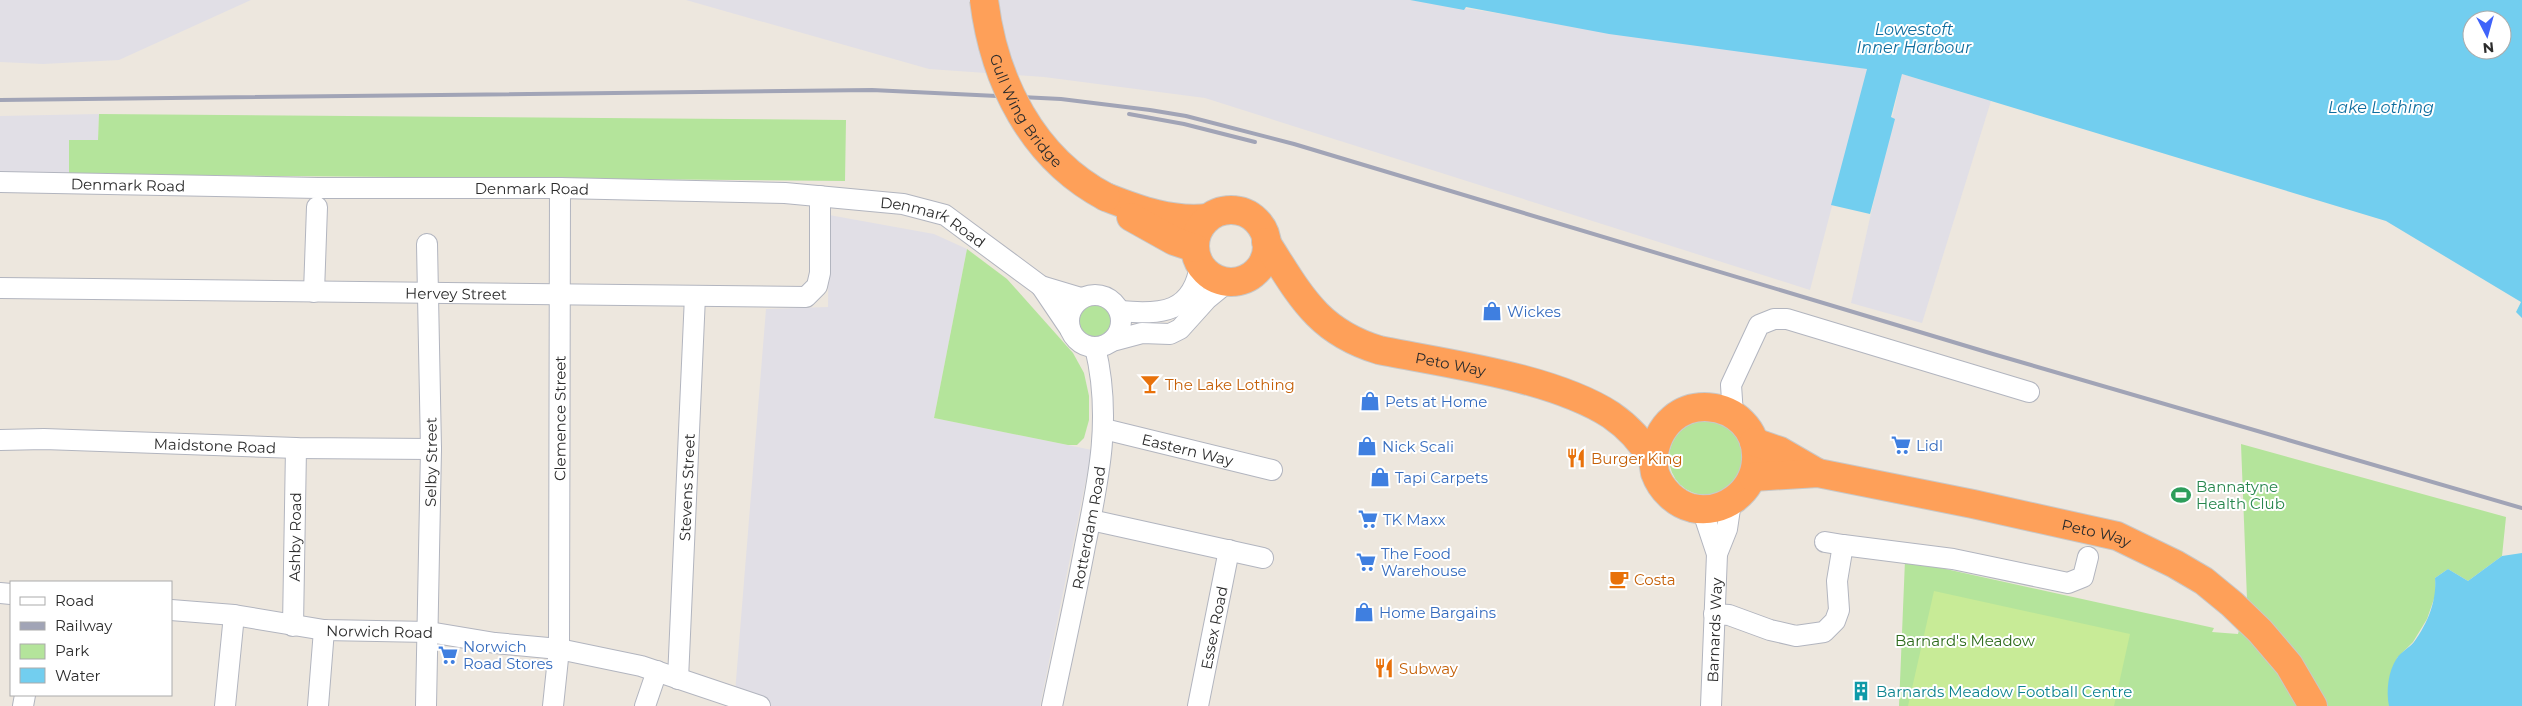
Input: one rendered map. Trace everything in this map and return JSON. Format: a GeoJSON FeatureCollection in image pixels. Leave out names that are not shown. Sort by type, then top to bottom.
{"type":"FeatureCollection","features":[{"type":"Feature","properties":{"kind":"highway","name":"Gull Wing Bridge"},"geometry":{"type":"LineString","coordinates":[[984,0],[990,38],[1001,75],[1020,113],[1042,144],[1063,167],[1081,184],[1106,197]]}},
{"type":"Feature","properties":{"kind":"highway"},"geometry":{"type":"LineString","coordinates":[[1106,197],[1171,218],[1188,220],[1208,218],[1228,210],[1239,211],[1258,222],[1266,242],[1262,263],[1238,279],[1218,279],[1208,273],[1198,257],[1196,237],[1200,226],[1208,218]]}},
{"type":"Feature","properties":{"kind":"highway"},"geometry":{"type":"LineString","coordinates":[[1106,197],[1128,215],[1198,257]]}},
{"type":"Feature","properties":{"kind":"highway","name":"Peto Way"},"geometry":{"type":"LineString","coordinates":[[1266,242],[1302,297],[1332,328],[1363,345],[1526,381],[1576,398],[1611,415],[1647,422],[1668,422]]}},
{"type":"Feature","properties":{"kind":"highway","name":"Peto Way"},"geometry":{"type":"LineString","coordinates":[[1238,279],[1278,284],[1302,297]]}},
{"type":"Feature","properties":{"kind":"highway"},"geometry":{"type":"LineString","coordinates":[[1702,406],[1718,408],[1733,415],[1746,427],[1754,442],[1756,459],[1753,477],[1744,491],[1731,502],[1717,508],[1702,509],[1681,504],[1670,496],[1661,485],[1653,461],[1654,447],[1659,433],[1668,422],[1678,414],[1702,406]]}},
{"type":"Feature","properties":{"kind":"highway","name":"Peto Way"},"geometry":{"type":"LineString","coordinates":[[1611,415],[1639,440],[1653,461]]}},
{"type":"Feature","properties":{"kind":"highway","name":"Peto Way"},"geometry":{"type":"LineString","coordinates":[[1754,442],[1780,451],[1818,473]]}},
{"type":"Feature","properties":{"kind":"highway","name":"Peto Way"},"geometry":{"type":"LineString","coordinates":[[1753,477],[1818,473],[1973,504],[2117,536],[2204,581],[2232,604],[2289,664],[2314,706]]}},
{"type":"Feature","properties":{"kind":"street","name":"Denmark Road"},"geometry":{"type":"LineString","coordinates":[[0,182],[318,188],[560,188],[820,196],[903,204],[945,214],[1040,286],[1070,329]]}},
{"type":"Feature","properties":{"kind":"street","name":"Clemence Street"},"geometry":{"type":"LineString","coordinates":[[553,706],[560,649],[560,188]]}},
{"type":"Feature","properties":{"kind":"street","name":"Hervey Street"},"geometry":{"type":"LineString","coordinates":[[0,288],[806,297],[817,286],[820,273],[820,196]]}},
{"type":"Feature","properties":{"kind":"street"},"geometry":{"type":"LineString","coordinates":[[314,292],[318,207]]}},
{"type":"Feature","properties":{"kind":"street","name":"Selby Street"},"geometry":{"type":"LineString","coordinates":[[426,706],[429,632],[431,449],[427,244]]}},
{"type":"Feature","properties":{"kind":"street"},"geometry":{"type":"LineString","coordinates":[[1120,311],[1166,312],[1180,304],[1190,296],[1198,280],[1198,257]]}},
{"type":"Feature","properties":{"kind":"street"},"geometry":{"type":"LineString","coordinates":[[1104,344],[1119,332],[1121,322],[1120,311],[1115,303],[1099,294],[1081,298],[1070,312],[1070,329],[1079,342],[1104,344],[1142,333],[1170,334],[1180,329],[1207,299],[1238,279]]}},
{"type":"Feature","properties":{"kind":"street","name":"Denmark Road"},"geometry":{"type":"LineString","coordinates":[[1040,286],[1081,298]]}},
{"type":"Feature","properties":{"kind":"street","name":"Stevens Street"},"geometry":{"type":"LineString","coordinates":[[678,678],[695,296]]}},
{"type":"Feature","properties":{"kind":"street"},"geometry":{"type":"LineString","coordinates":[[1702,406],[1731,385],[1759,326],[1774,319],[1787,319],[2029,392]]}},
{"type":"Feature","properties":{"kind":"street","name":"Rotterdam Road"},"geometry":{"type":"LineString","coordinates":[[1052,706],[1090,520],[1104,429],[1104,344]]}},
{"type":"Feature","properties":{"kind":"street"},"geometry":{"type":"LineString","coordinates":[[1731,385],[1733,415]]}},
{"type":"Feature","properties":{"kind":"street","name":"Eastern Way"},"geometry":{"type":"LineString","coordinates":[[1104,429],[1272,470]]}},
{"type":"Feature","properties":{"kind":"street","name":"Maidstone Road"},"geometry":{"type":"LineString","coordinates":[[0,440],[44,439],[296,448],[431,449]]}},
{"type":"Feature","properties":{"kind":"street","name":"Ashby Road"},"geometry":{"type":"LineString","coordinates":[[293,626],[296,448]]}},
{"type":"Feature","properties":{"kind":"street","name":"Barnards Way"},"geometry":{"type":"LineString","coordinates":[[1711,706],[1717,554],[1726,529],[1731,502]]}},
{"type":"Feature","properties":{"kind":"street","name":"Barnards Way"},"geometry":{"type":"LineString","coordinates":[[1702,509],[1717,554]]}},
{"type":"Feature","properties":{"kind":"street"},"geometry":{"type":"LineString","coordinates":[[1090,520],[1263,558]]}},
{"type":"Feature","properties":{"kind":"street"},"geometry":{"type":"LineString","coordinates":[[1714,614],[1729,615],[1770,630],[1796,636],[1824,632],[1835,622],[1839,610],[1834,544],[1953,559],[2068,583],[2083,577],[2088,557]]}},
{"type":"Feature","properties":{"kind":"street","name":"Essex Road"},"geometry":{"type":"LineString","coordinates":[[1198,706],[1229,550]]}},
{"type":"Feature","properties":{"kind":"street","name":"Norwich Road"},"geometry":{"type":"LineString","coordinates":[[172,610],[234,616],[324,630],[429,632],[495,643],[560,649],[620,661],[657,671],[760,706]]}},
{"type":"Feature","properties":{"kind":"street"},"geometry":{"type":"LineString","coordinates":[[225,706],[234,616]]}},
{"type":"Feature","properties":{"kind":"street"},"geometry":{"type":"LineString","coordinates":[[318,706],[324,630]]}},
{"type":"Feature","properties":{"kind":"street"},"geometry":{"type":"LineString","coordinates":[[645,706],[657,671]]}},
{"type":"Feature","properties":{"kind":"shaded area"},"geometry":{"type":"Polygon","coordinates":[[[0,0],[251,0],[119,60],[43,64],[0,62],[0,0]]]}},
{"type":"Feature","properties":{"kind":"shaded area"},"geometry":{"type":"Polygon","coordinates":[[[686,0],[1410,0],[1868,69],[1810,290],[1205,98],[1044,77],[929,69],[686,0]]]}},
{"type":"Feature","properties":{"kind":"shaded area"},"geometry":{"type":"Polygon","coordinates":[[[1902,74],[1991,101],[1922,323],[1851,303],[1902,74]]]}},
{"type":"Feature","properties":{"kind":"shaded area"},"geometry":{"type":"Polygon","coordinates":[[[99,114],[98,140],[69,174],[0,172],[0,116],[99,114]]]}},
{"type":"Feature","properties":{"kind":"shaded area"},"geometry":{"type":"Polygon","coordinates":[[[829,215],[934,234],[967,249],[934,418],[1092,450],[1040,706],[769,706],[735,693],[766,309],[828,307],[829,215]]]}},
{"type":"Feature","properties":{"kind":"green space"},"geometry":{"type":"Polygon","coordinates":[[[99,114],[846,120],[845,181],[69,174],[69,140],[98,140],[99,114]]]}},
{"type":"Feature","properties":{"kind":"green space"},"geometry":{"type":"Polygon","coordinates":[[[967,249],[1007,279],[1073,353],[1084,373],[1089,396],[1089,420],[1084,438],[1077,445],[1068,445],[934,418],[967,249]]]}},
{"type":"Feature","properties":{"kind":"green space"},"geometry":{"type":"Polygon","coordinates":[[[1094,303],[1101,304],[1106,308],[1110,313],[1110,327],[1106,332],[1101,336],[1094,337],[1087,336],[1082,332],[1078,327],[1077,320],[1078,313],[1082,308],[1087,304],[1094,303]]]}},
{"type":"Feature","properties":{"kind":"green space"},"geometry":{"type":"Polygon","coordinates":[[[1706,421],[1727,427],[1737,437],[1743,458],[1737,479],[1727,489],[1706,495],[1685,489],[1675,479],[1669,458],[1675,437],[1685,427],[1706,421]]]}},
{"type":"Feature","properties":{"kind":"green space","name":"Barnard's Meadow"},"geometry":{"type":"Polygon","coordinates":[[[2241,444],[2506,517],[2502,556],[2468,581],[2448,569],[2435,578],[2436,593],[2427,619],[2413,642],[2397,658],[2389,706],[1899,706],[1905,560],[2214,628],[2212,632],[2238,634],[2247,599],[2241,444]]]}},
{"type":"Feature","properties":{"kind":"green space","name":"Barnard's Meadow"},"geometry":{"type":"Polygon","coordinates":[[[1934,591],[2130,634],[2114,706],[1908,706],[1934,591]]]}},
{"type":"Feature","properties":{"kind":"water","name":"Lake Lothing"},"geometry":{"type":"Polygon","coordinates":[[[1410,0],[2522,0],[2522,318],[2516,312],[2521,302],[2386,221],[1902,74],[1891,117],[1895,119],[1870,214],[1831,205],[1867,69],[1609,34],[1466,7],[1464,10],[1410,0]]]}},
{"type":"Feature","properties":{"kind":"water"},"geometry":{"type":"Polygon","coordinates":[[[2522,553],[2522,706],[2389,706],[2388,688],[2394,663],[2414,642],[2427,619],[2435,595],[2435,578],[2448,569],[2468,581],[2502,556],[2522,553]]]}},
{"type":"Feature","properties":{"kind":"railway"},"geometry":{"type":"LineString","coordinates":[[0,100],[872,90],[1061,99],[1150,110],[1186,116],[1294,144],[1993,354],[2522,508]]}},
{"type":"Feature","properties":{"kind":"railway"},"geometry":{"type":"LineString","coordinates":[[1129,114],[1184,124],[1255,142]]}},
{"type":"Feature","properties":{"kind":"place","name":"Wickes"},"geometry":{"type":"Point","coordinates":[1492,311]}},
{"type":"Feature","properties":{"kind":"place","name":"The Lake Lothing"},"geometry":{"type":"Point","coordinates":[1150,384]}},
{"type":"Feature","properties":{"kind":"place","name":"Pets at Home"},"geometry":{"type":"Point","coordinates":[1370,401]}},
{"type":"Feature","properties":{"kind":"place","name":"Lidl"},"geometry":{"type":"Point","coordinates":[1901,445]}},
{"type":"Feature","properties":{"kind":"place","name":"Nick Scali"},"geometry":{"type":"Point","coordinates":[1367,446]}},
{"type":"Feature","properties":{"kind":"place","name":"Burger King"},"geometry":{"type":"Point","coordinates":[1576,458]}},
{"type":"Feature","properties":{"kind":"place","name":"Tapi Carpets"},"geometry":{"type":"Point","coordinates":[1380,477]}},
{"type":"Feature","properties":{"kind":"place","name":"Bannatyne Health Club"},"geometry":{"type":"Point","coordinates":[2181,495]}},
{"type":"Feature","properties":{"kind":"place","name":"TK Maxx"},"geometry":{"type":"Point","coordinates":[1368,519]}},
{"type":"Feature","properties":{"kind":"place","name":"The Food Warehouse"},"geometry":{"type":"Point","coordinates":[1366,562]}},
{"type":"Feature","properties":{"kind":"place","name":"Costa"},"geometry":{"type":"Point","coordinates":[1619,579]}},
{"type":"Feature","properties":{"kind":"place","name":"Home Bargains"},"geometry":{"type":"Point","coordinates":[1364,612]}},
{"type":"Feature","properties":{"kind":"place","name":"Norwich Road Stores"},"geometry":{"type":"Point","coordinates":[448,655]}},
{"type":"Feature","properties":{"kind":"place","name":"Subway"},"geometry":{"type":"Point","coordinates":[1384,668]}},
{"type":"Feature","properties":{"kind":"place","name":"Barnards Meadow Football Centre"},"geometry":{"type":"Point","coordinates":[1861,691]}},
{"type":"Feature","properties":{"kind":"water label","name":"Lowestoft Inner Harbour"},"geometry":{"type":"Point","coordinates":[1914,38]}}]}
